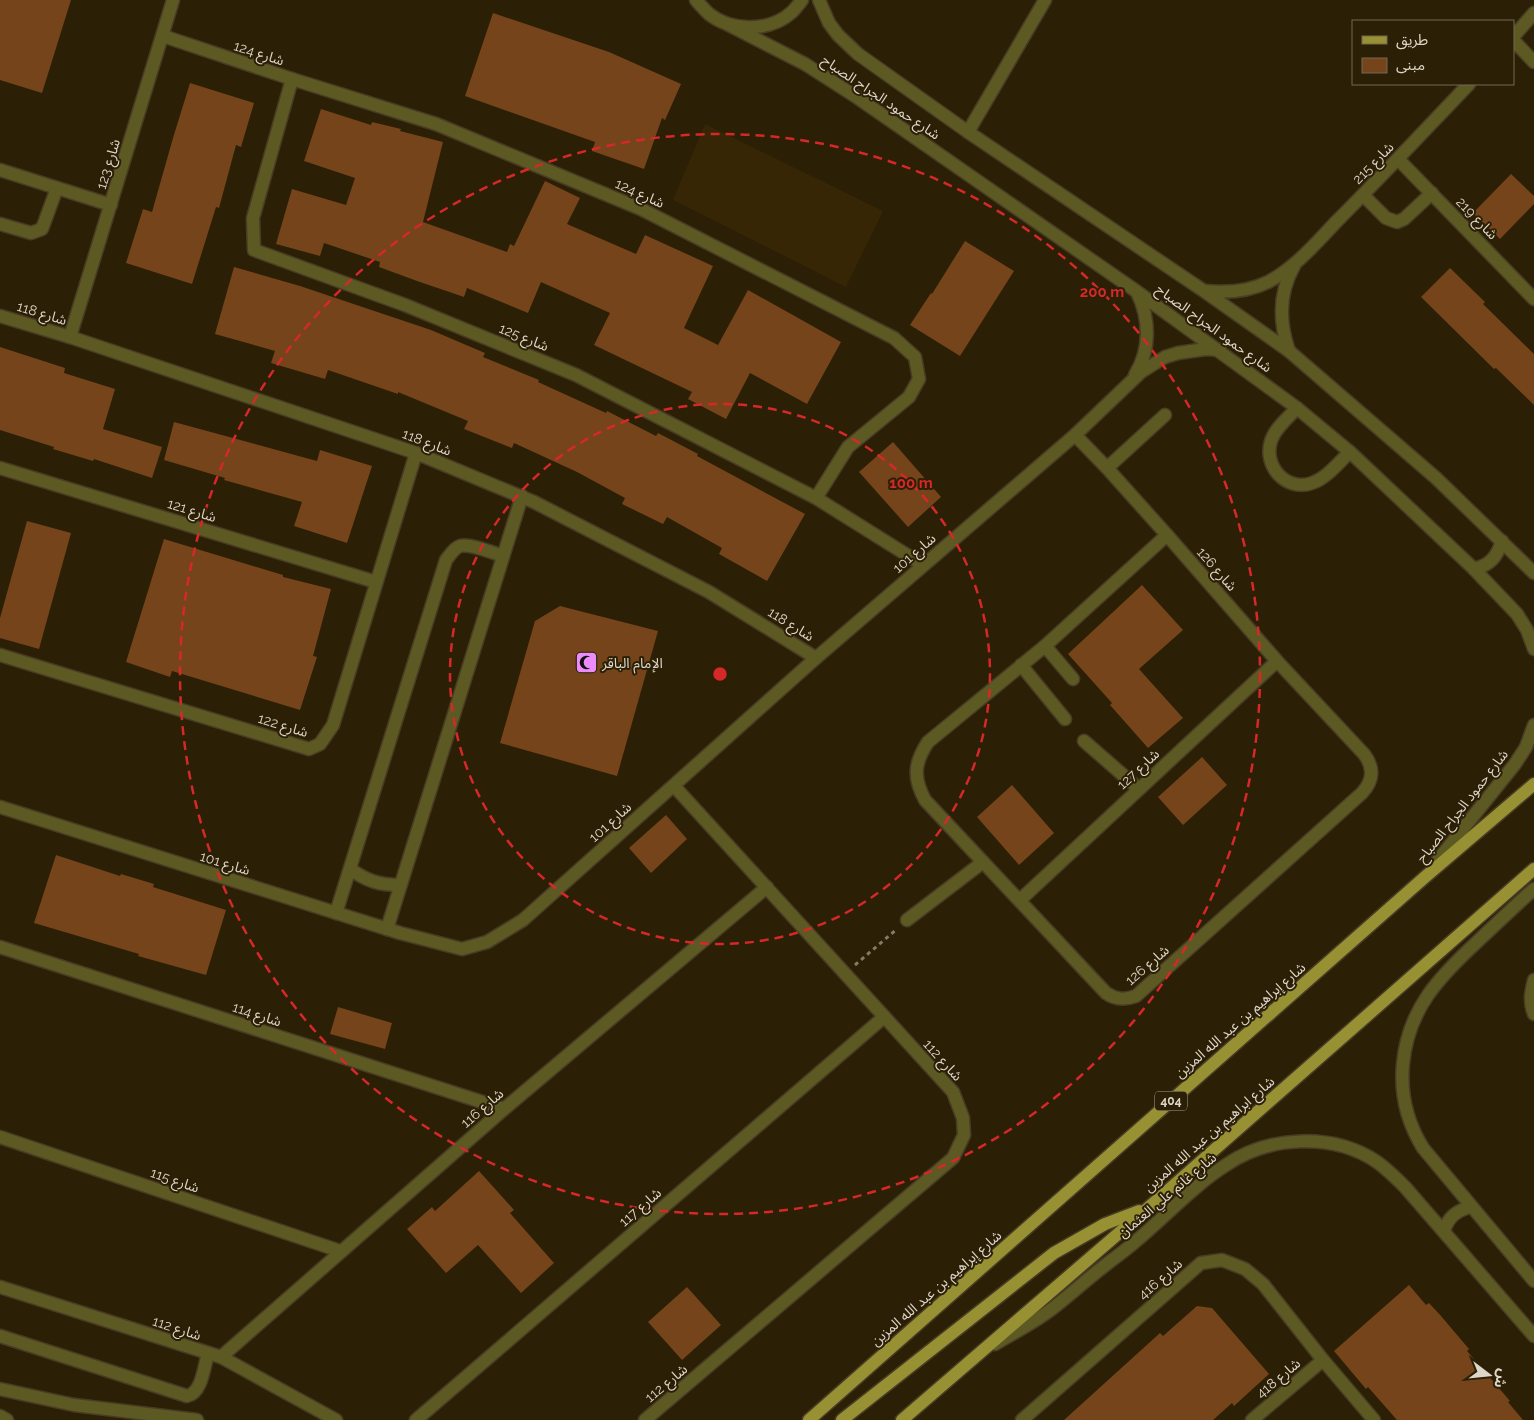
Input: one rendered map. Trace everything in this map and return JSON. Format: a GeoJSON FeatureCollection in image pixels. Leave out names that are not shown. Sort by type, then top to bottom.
{"type":"FeatureCollection","features":[{"type":"Feature","properties":{"kind":"main road","name":"شارع إبراهيم بن عبد الله المزين"},"geometry":{"type":"LineString","coordinates":[[809,1420],[1425,877],[1534,784]]}},
{"type":"Feature","properties":{"kind":"main road","name":"شارع ابراهيم بن عبد الله المزين"},"geometry":{"type":"LineString","coordinates":[[902,1420],[1148,1208],[1534,869]]}},
{"type":"Feature","properties":{"kind":"main road"},"geometry":{"type":"LineString","coordinates":[[842,1420],[1054,1253],[1105,1224],[1148,1208]]}},
{"type":"Feature","properties":{"kind":"street","name":"شارع 123"},"geometry":{"type":"LineString","coordinates":[[70,337],[173,0]]}},
{"type":"Feature","properties":{"kind":"street","name":"شارع حمود الجراح الصباح"},"geometry":{"type":"LineString","coordinates":[[696,0],[710,14],[779,50],[830,80],[1136,290],[1298,408],[1350,452],[1474,568],[1517,614],[1527,630],[1534,648]]}},
{"type":"Feature","properties":{"kind":"street"},"geometry":{"type":"LineString","coordinates":[[727,24],[749,28],[772,24],[791,13],[802,0]]}},
{"type":"Feature","properties":{"kind":"street","name":"شارع حمود الجراح الصباح"},"geometry":{"type":"LineString","coordinates":[[819,0],[829,23],[847,45],[968,132],[1204,291],[1289,351],[1436,478],[1534,573]]}},
{"type":"Feature","properties":{"kind":"street"},"geometry":{"type":"LineString","coordinates":[[968,132],[1044,0]]}},
{"type":"Feature","properties":{"kind":"street"},"geometry":{"type":"LineString","coordinates":[[1514,38],[1534,13]]}},
{"type":"Feature","properties":{"kind":"street","name":"شارع 124"},"geometry":{"type":"LineString","coordinates":[[163,36],[436,124],[641,208],[894,338],[916,357],[919,379],[909,397],[848,447],[816,498]]}},
{"type":"Feature","properties":{"kind":"street"},"geometry":{"type":"LineString","coordinates":[[1514,40],[1534,62]]}},
{"type":"Feature","properties":{"kind":"street","name":"شارع 125"},"geometry":{"type":"LineString","coordinates":[[292,79],[252,218],[254,250],[405,305],[576,374],[816,498],[923,564]]}},
{"type":"Feature","properties":{"kind":"street","name":"شارع 215"},"geometry":{"type":"LineString","coordinates":[[1204,291],[1238,292],[1254,288],[1283,273],[1363,195],[1468,85]]}},
{"type":"Feature","properties":{"kind":"street","name":"شارع 219"},"geometry":{"type":"LineString","coordinates":[[1398,159],[1534,299]]}},
{"type":"Feature","properties":{"kind":"street"},"geometry":{"type":"LineString","coordinates":[[0,170],[111,205]]}},
{"type":"Feature","properties":{"kind":"street"},"geometry":{"type":"LineString","coordinates":[[0,224],[31,233],[42,229],[57,188]]}},
{"type":"Feature","properties":{"kind":"street"},"geometry":{"type":"LineString","coordinates":[[1363,195],[1386,218],[1397,222],[1404,219],[1432,193]]}},
{"type":"Feature","properties":{"kind":"street","name":"شارع 215"},"geometry":{"type":"LineString","coordinates":[[1289,351],[1281,321],[1281,305],[1286,283],[1296,262]]}},
{"type":"Feature","properties":{"kind":"street","name":"شارع 101"},"geometry":{"type":"LineString","coordinates":[[1130,381],[1142,360],[1147,337],[1145,313],[1136,290]]}},
{"type":"Feature","properties":{"kind":"street","name":"شارع 118"},"geometry":{"type":"LineString","coordinates":[[0,316],[70,337],[416,454],[522,496],[709,592],[816,658]]}},
{"type":"Feature","properties":{"kind":"street","name":"شارع 101"},"geometry":{"type":"LineString","coordinates":[[0,807],[387,929],[462,948],[487,942],[523,920],[816,658],[1075,435],[1130,381],[1153,364],[1178,352],[1220,350]]}},
{"type":"Feature","properties":{"kind":"street"},"geometry":{"type":"LineString","coordinates":[[1298,408],[1277,430],[1269,448],[1272,466],[1285,481],[1304,485],[1313,483],[1350,452]]}},
{"type":"Feature","properties":{"kind":"street"},"geometry":{"type":"LineString","coordinates":[[1107,468],[1165,415]]}},
{"type":"Feature","properties":{"kind":"street","name":"شارع 126"},"geometry":{"type":"LineString","coordinates":[[1075,435],[1167,534],[1277,661],[1369,761],[1372,769],[1368,786],[1362,793],[1136,996],[1129,999],[1120,999],[1106,993],[925,800],[919,789],[916,777],[917,764],[921,752],[928,742],[1045,646],[1167,534]]}},
{"type":"Feature","properties":{"kind":"street","name":"شارع 122"},"geometry":{"type":"LineString","coordinates":[[0,655],[309,749],[320,744],[333,725],[416,454]]}},
{"type":"Feature","properties":{"kind":"street","name":"شارع 121"},"geometry":{"type":"LineString","coordinates":[[0,468],[376,582]]}},
{"type":"Feature","properties":{"kind":"street"},"geometry":{"type":"LineString","coordinates":[[387,929],[522,496]]}},
{"type":"Feature","properties":{"kind":"street"},"geometry":{"type":"LineString","coordinates":[[1474,568],[1484,566],[1493,560],[1499,551],[1502,541]]}},
{"type":"Feature","properties":{"kind":"street"},"geometry":{"type":"LineString","coordinates":[[336,913],[446,560],[460,546],[469,546],[503,556]]}},
{"type":"Feature","properties":{"kind":"street"},"geometry":{"type":"LineString","coordinates":[[1045,646],[1073,679]]}},
{"type":"Feature","properties":{"kind":"street","name":"شارع 127"},"geometry":{"type":"LineString","coordinates":[[1020,900],[1277,661]]}},
{"type":"Feature","properties":{"kind":"street"},"geometry":{"type":"LineString","coordinates":[[1021,665],[1066,719]]}},
{"type":"Feature","properties":{"kind":"street","name":"شارع حمود الجراح الصباح"},"geometry":{"type":"LineString","coordinates":[[1425,877],[1515,764],[1526,747],[1534,726]]}},
{"type":"Feature","properties":{"kind":"street"},"geometry":{"type":"LineString","coordinates":[[1084,741],[1139,789]]}},
{"type":"Feature","properties":{"kind":"street","name":"شارع 112"},"geometry":{"type":"LineString","coordinates":[[645,1420],[953,1158],[964,1135],[962,1118],[953,1092],[674,786]]}},
{"type":"Feature","properties":{"kind":"street"},"geometry":{"type":"LineString","coordinates":[[907,920],[984,862]]}},
{"type":"Feature","properties":{"kind":"street"},"geometry":{"type":"LineString","coordinates":[[350,869],[365,879],[383,885],[400,885]]}},
{"type":"Feature","properties":{"kind":"street","name":"شارع 116"},"geometry":{"type":"LineString","coordinates":[[221,1357],[504,1109],[767,887]]}},
{"type":"Feature","properties":{"kind":"street"},"geometry":{"type":"LineString","coordinates":[[1534,889],[1455,962],[1428,994],[1417,1013],[1405,1047],[1402,1077],[1403,1093],[1410,1123],[1423,1148],[1534,1281]]}},
{"type":"Feature","properties":{"kind":"street","name":"شارع 114"},"geometry":{"type":"LineString","coordinates":[[0,947],[504,1109]]}},
{"type":"Feature","properties":{"kind":"street"},"geometry":{"type":"LineString","coordinates":[[1534,980],[1531,994],[1531,1006],[1534,1014]]}},
{"type":"Feature","properties":{"kind":"street","name":"شارع 117"},"geometry":{"type":"LineString","coordinates":[[416,1420],[884,1017]]}},
{"type":"Feature","properties":{"kind":"street","name":"شارع 115"},"geometry":{"type":"LineString","coordinates":[[0,1137],[340,1251]]}},
{"type":"Feature","properties":{"kind":"street","name":"شارع غانم علي العثمان"},"geometry":{"type":"LineString","coordinates":[[978,1353],[1053,1308],[1135,1243],[1226,1165],[1241,1156],[1274,1144],[1309,1142],[1326,1143],[1360,1153],[1376,1161],[1405,1187],[1534,1336]]}},
{"type":"Feature","properties":{"kind":"street"},"geometry":{"type":"LineString","coordinates":[[1444,1231],[1446,1224],[1454,1214],[1462,1209],[1471,1207]]}},
{"type":"Feature","properties":{"kind":"street","name":"شارع 416"},"geometry":{"type":"LineString","coordinates":[[1022,1420],[1201,1263],[1222,1260],[1245,1269],[1263,1284],[1323,1360],[1374,1420]]}},
{"type":"Feature","properties":{"kind":"street","name":"شارع 112"},"geometry":{"type":"LineString","coordinates":[[0,1287],[221,1357],[336,1420]]}},
{"type":"Feature","properties":{"kind":"street"},"geometry":{"type":"LineString","coordinates":[[0,1336],[187,1396],[194,1394],[198,1389],[208,1353]]}},
{"type":"Feature","properties":{"kind":"street","name":"شارع 418"},"geometry":{"type":"LineString","coordinates":[[1252,1420],[1323,1360]]}},
{"type":"Feature","properties":{"kind":"street"},"geometry":{"type":"LineString","coordinates":[[0,1390],[74,1405],[197,1420]]}},
{"type":"Feature","properties":{"kind":"street"},"geometry":{"type":"LineString","coordinates":[[0,1416],[7,1420]]}},
{"type":"Feature","properties":{"kind":"path"},"geometry":{"type":"LineString","coordinates":[[845,974],[907,920]]}},
{"type":"Feature","properties":{"kind":"shaded area"},"geometry":{"type":"Polygon","coordinates":[[[705,124],[883,211],[846,287],[673,200],[705,124]]]}},
{"type":"Feature","properties":{"kind":"building"},"geometry":{"type":"Polygon","coordinates":[[[0,0],[71,0],[42,93],[0,80],[0,0]]]}},
{"type":"Feature","properties":{"kind":"building"},"geometry":{"type":"Polygon","coordinates":[[[493,13],[609,52],[681,84],[665,120],[662,118],[644,169],[592,151],[595,142],[465,96],[493,13]]]}},
{"type":"Feature","properties":{"kind":"building"},"geometry":{"type":"Polygon","coordinates":[[[190,83],[254,103],[241,147],[236,145],[219,208],[216,207],[192,284],[126,263],[143,209],[152,212],[190,83]]]}},
{"type":"Feature","properties":{"kind":"building"},"geometry":{"type":"Polygon","coordinates":[[[321,109],[371,125],[372,122],[443,142],[423,222],[507,252],[510,244],[514,246],[545,181],[580,198],[567,224],[636,254],[645,235],[713,266],[684,328],[718,345],[748,290],[841,342],[807,404],[750,373],[726,419],[688,399],[692,392],[594,345],[610,313],[541,282],[528,313],[467,288],[464,297],[417,281],[379,267],[380,262],[324,243],[320,256],[276,244],[292,189],[346,205],[355,178],[304,161],[321,109]]]}},
{"type":"Feature","properties":{"kind":"building"},"geometry":{"type":"Polygon","coordinates":[[[1511,174],[1534,196],[1534,204],[1500,239],[1473,213],[1511,174]]]}},
{"type":"Feature","properties":{"kind":"building"},"geometry":{"type":"Polygon","coordinates":[[[965,241],[1014,271],[960,356],[910,325],[965,241]]]}},
{"type":"Feature","properties":{"kind":"building"},"geometry":{"type":"Polygon","coordinates":[[[234,267],[300,286],[431,330],[485,353],[483,357],[539,380],[538,382],[606,413],[607,411],[656,436],[658,433],[805,514],[767,581],[719,554],[722,548],[667,517],[663,524],[622,504],[625,498],[577,472],[514,443],[512,448],[464,429],[468,421],[398,392],[398,394],[328,370],[325,379],[271,363],[275,351],[215,334],[234,267]]]}},
{"type":"Feature","properties":{"kind":"building"},"geometry":{"type":"Polygon","coordinates":[[[1450,268],[1485,302],[1483,304],[1534,354],[1534,405],[1496,368],[1494,369],[1421,297],[1450,268]]]}},
{"type":"Feature","properties":{"kind":"building"},"geometry":{"type":"Polygon","coordinates":[[[0,347],[65,368],[64,373],[115,389],[103,429],[162,447],[152,478],[94,459],[93,461],[53,449],[54,447],[0,430],[0,347]]]}},
{"type":"Feature","properties":{"kind":"building"},"geometry":{"type":"Polygon","coordinates":[[[174,422],[317,461],[320,450],[372,466],[347,543],[294,526],[302,502],[224,480],[225,478],[164,460],[174,422]]]}},
{"type":"Feature","properties":{"kind":"building"},"geometry":{"type":"Polygon","coordinates":[[[893,442],[941,497],[908,527],[859,472],[893,442]]]}},
{"type":"Feature","properties":{"kind":"building"},"geometry":{"type":"Polygon","coordinates":[[[27,521],[71,533],[39,649],[0,638],[0,618],[27,521]]]}},
{"type":"Feature","properties":{"kind":"building"},"geometry":{"type":"Polygon","coordinates":[[[164,539],[283,575],[283,577],[331,589],[313,656],[317,657],[300,710],[172,671],[170,677],[126,662],[164,539]]]}},
{"type":"Feature","properties":{"kind":"building"},"geometry":{"type":"Polygon","coordinates":[[[1142,585],[1183,630],[1139,669],[1183,718],[1148,748],[1110,705],[1112,703],[1068,654],[1142,585]]]}},
{"type":"Feature","properties":{"kind":"building","name":"الإمام الباقر"},"geometry":{"type":"Polygon","coordinates":[[[560,606],[658,631],[617,776],[500,743],[535,621],[560,606]]]}},
{"type":"Feature","properties":{"kind":"building"},"geometry":{"type":"Polygon","coordinates":[[[1202,757],[1227,785],[1183,825],[1158,797],[1202,757]]]}},
{"type":"Feature","properties":{"kind":"building"},"geometry":{"type":"Polygon","coordinates":[[[1012,785],[1054,833],[1019,865],[977,817],[1012,785]]]}},
{"type":"Feature","properties":{"kind":"building"},"geometry":{"type":"Polygon","coordinates":[[[666,815],[687,839],[651,873],[629,848],[666,815]]]}},
{"type":"Feature","properties":{"kind":"building"},"geometry":{"type":"Polygon","coordinates":[[[56,855],[120,876],[121,874],[154,884],[153,887],[226,910],[206,975],[34,923],[56,855]]]}},
{"type":"Feature","properties":{"kind":"building"},"geometry":{"type":"Polygon","coordinates":[[[338,1007],[392,1023],[385,1049],[330,1034],[338,1007]]]}},
{"type":"Feature","properties":{"kind":"building"},"geometry":{"type":"Polygon","coordinates":[[[479,1171],[514,1210],[510,1213],[554,1263],[521,1293],[478,1245],[446,1273],[407,1229],[432,1207],[435,1211],[479,1171]]]}},
{"type":"Feature","properties":{"kind":"building"},"geometry":{"type":"Polygon","coordinates":[[[1409,1285],[1426,1305],[1429,1303],[1469,1349],[1467,1351],[1510,1401],[1508,1402],[1523,1420],[1397,1420],[1368,1387],[1366,1389],[1334,1351],[1409,1285]]]}},
{"type":"Feature","properties":{"kind":"building"},"geometry":{"type":"Polygon","coordinates":[[[687,1287],[721,1325],[682,1360],[648,1322],[687,1287]]]}},
{"type":"Feature","properties":{"kind":"building"},"geometry":{"type":"Polygon","coordinates":[[[1197,1306],[1212,1308],[1269,1374],[1234,1406],[1232,1403],[1213,1420],[1064,1420],[1160,1333],[1163,1336],[1197,1306]]]}},
{"type":"Feature","properties":{"kind":"place","name":"الإمام الباقر"},"geometry":{"type":"Point","coordinates":[586,663]}}]}
